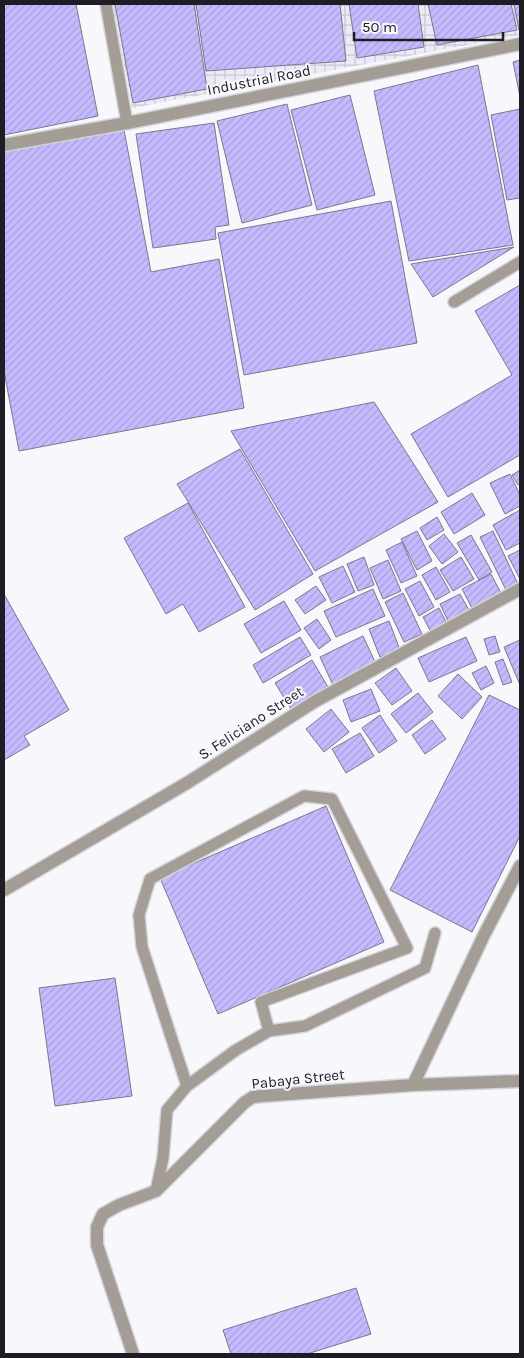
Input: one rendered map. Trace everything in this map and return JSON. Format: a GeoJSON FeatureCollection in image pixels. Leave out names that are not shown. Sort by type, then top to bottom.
{"type":"FeatureCollection","features":[{"type":"Feature","properties":{"kind":"street","name":"Industrial Road"},"geometry":{"type":"LineString","coordinates":[[4,145],[126,123],[520,44]]}},
{"type":"Feature","properties":{"kind":"street","name":"S. Feliciano Street"},"geometry":{"type":"LineString","coordinates":[[4,890],[187,783],[314,702],[520,589]]}},
{"type":"Feature","properties":{"kind":"street"},"geometry":{"type":"LineString","coordinates":[[413,1085],[484,935],[520,866]]}},
{"type":"Feature","properties":{"kind":"street","name":"Pabaya Street"},"geometry":{"type":"LineString","coordinates":[[134,1354],[97,1245],[97,1226],[103,1214],[119,1204],[156,1191],[245,1102],[253,1098],[413,1085],[520,1081]]}},
{"type":"Feature","properties":{"kind":"lane"},"geometry":{"type":"LineString","coordinates":[[106,4],[126,123]]}},
{"type":"Feature","properties":{"kind":"lane"},"geometry":{"type":"LineString","coordinates":[[454,302],[520,262]]}},
{"type":"Feature","properties":{"kind":"lane"},"geometry":{"type":"LineString","coordinates":[[187,1086],[142,947],[139,915],[150,879],[304,796],[332,799],[407,948],[261,1002],[269,1031]]}},
{"type":"Feature","properties":{"kind":"lane"},"geometry":{"type":"LineString","coordinates":[[156,1191],[163,1158],[166,1110],[187,1086],[236,1050],[269,1031],[305,1026],[425,968],[435,933]]}},
{"type":"Feature","properties":{"kind":"shaded area"},"geometry":{"type":"Polygon","coordinates":[[[113,4],[520,4],[520,35],[132,108],[113,4]]]}},
{"type":"Feature","properties":{"kind":"building"},"geometry":{"type":"Polygon","coordinates":[[[4,4],[76,4],[98,116],[4,135],[4,4]]]}},
{"type":"Feature","properties":{"kind":"building"},"geometry":{"type":"Polygon","coordinates":[[[115,4],[194,4],[207,89],[133,103],[115,4]]]}},
{"type":"Feature","properties":{"kind":"building"},"geometry":{"type":"Polygon","coordinates":[[[196,4],[340,4],[346,61],[206,71],[196,4]]]}},
{"type":"Feature","properties":{"kind":"building"},"geometry":{"type":"Polygon","coordinates":[[[349,4],[418,4],[424,47],[357,58],[349,4]]]}},
{"type":"Feature","properties":{"kind":"building"},"geometry":{"type":"Polygon","coordinates":[[[428,4],[511,4],[517,30],[437,45],[428,4]]]}},
{"type":"Feature","properties":{"kind":"building"},"geometry":{"type":"Polygon","coordinates":[[[514,4],[520,4],[519,30],[514,4]]]}},
{"type":"Feature","properties":{"kind":"building"},"geometry":{"type":"Polygon","coordinates":[[[520,60],[520,97],[513,62],[520,60]]]}},
{"type":"Feature","properties":{"kind":"building"},"geometry":{"type":"Polygon","coordinates":[[[478,65],[513,245],[409,261],[374,91],[478,65]]]}},
{"type":"Feature","properties":{"kind":"building"},"geometry":{"type":"Polygon","coordinates":[[[350,95],[375,195],[317,210],[291,110],[350,95]]]}},
{"type":"Feature","properties":{"kind":"building"},"geometry":{"type":"Polygon","coordinates":[[[287,104],[312,205],[242,223],[217,121],[287,104]]]}},
{"type":"Feature","properties":{"kind":"building"},"geometry":{"type":"Polygon","coordinates":[[[520,109],[520,198],[507,200],[491,115],[520,109]]]}},
{"type":"Feature","properties":{"kind":"building"},"geometry":{"type":"Polygon","coordinates":[[[214,123],[229,225],[215,227],[216,239],[153,248],[136,134],[214,123]]]}},
{"type":"Feature","properties":{"kind":"building"},"geometry":{"type":"Polygon","coordinates":[[[124,130],[151,272],[219,259],[244,408],[19,451],[4,371],[4,152],[124,130]]]}},
{"type":"Feature","properties":{"kind":"building"},"geometry":{"type":"Polygon","coordinates":[[[391,201],[417,343],[244,375],[218,233],[391,201]]]}},
{"type":"Feature","properties":{"kind":"building"},"geometry":{"type":"Polygon","coordinates":[[[514,247],[433,297],[411,264],[514,247]]]}},
{"type":"Feature","properties":{"kind":"building"},"geometry":{"type":"Polygon","coordinates":[[[520,285],[520,455],[448,497],[411,434],[512,375],[475,311],[520,285]]]}},
{"type":"Feature","properties":{"kind":"building"},"geometry":{"type":"Polygon","coordinates":[[[374,402],[438,502],[315,571],[231,431],[374,402]]]}},
{"type":"Feature","properties":{"kind":"building"},"geometry":{"type":"Polygon","coordinates":[[[240,449],[313,574],[255,610],[177,484],[240,449]]]}},
{"type":"Feature","properties":{"kind":"building"},"geometry":{"type":"Polygon","coordinates":[[[520,470],[520,484],[518,485],[512,475],[520,470]]]}},
{"type":"Feature","properties":{"kind":"building"},"geometry":{"type":"Polygon","coordinates":[[[510,474],[520,495],[520,506],[505,514],[490,483],[510,474]]]}},
{"type":"Feature","properties":{"kind":"building"},"geometry":{"type":"Polygon","coordinates":[[[472,493],[485,515],[454,534],[441,512],[472,493]]]}},
{"type":"Feature","properties":{"kind":"building"},"geometry":{"type":"Polygon","coordinates":[[[188,503],[245,607],[199,632],[183,604],[166,614],[124,538],[188,503]]]}},
{"type":"Feature","properties":{"kind":"building"},"geometry":{"type":"Polygon","coordinates":[[[520,510],[520,543],[506,550],[493,525],[520,510]]]}},
{"type":"Feature","properties":{"kind":"building"},"geometry":{"type":"Polygon","coordinates":[[[437,517],[444,530],[427,540],[420,528],[437,517]]]}},
{"type":"Feature","properties":{"kind":"building"},"geometry":{"type":"Polygon","coordinates":[[[417,531],[432,561],[417,570],[401,539],[417,531]]]}},
{"type":"Feature","properties":{"kind":"building"},"geometry":{"type":"Polygon","coordinates":[[[493,531],[518,584],[506,590],[480,537],[493,531]]]}},
{"type":"Feature","properties":{"kind":"building"},"geometry":{"type":"Polygon","coordinates":[[[444,534],[458,552],[442,564],[429,546],[444,534]]]}},
{"type":"Feature","properties":{"kind":"building"},"geometry":{"type":"Polygon","coordinates":[[[471,535],[492,572],[479,580],[457,543],[471,535]]]}},
{"type":"Feature","properties":{"kind":"building"},"geometry":{"type":"Polygon","coordinates":[[[402,542],[417,576],[401,583],[386,550],[402,542]]]}},
{"type":"Feature","properties":{"kind":"building"},"geometry":{"type":"Polygon","coordinates":[[[520,550],[520,579],[508,556],[520,550]]]}},
{"type":"Feature","properties":{"kind":"building"},"geometry":{"type":"Polygon","coordinates":[[[364,557],[374,585],[358,591],[347,564],[364,557]]]}},
{"type":"Feature","properties":{"kind":"building"},"geometry":{"type":"Polygon","coordinates":[[[461,557],[474,579],[453,591],[440,570],[461,557]]]}},
{"type":"Feature","properties":{"kind":"building"},"geometry":{"type":"Polygon","coordinates":[[[388,560],[401,591],[383,599],[370,568],[388,560]]]}},
{"type":"Feature","properties":{"kind":"building"},"geometry":{"type":"Polygon","coordinates":[[[343,566],[355,592],[332,603],[319,577],[343,566]]]}},
{"type":"Feature","properties":{"kind":"building"},"geometry":{"type":"Polygon","coordinates":[[[436,567],[450,592],[436,600],[422,575],[436,567]]]}},
{"type":"Feature","properties":{"kind":"building"},"geometry":{"type":"Polygon","coordinates":[[[491,574],[502,595],[473,610],[462,589],[491,574]]]}},
{"type":"Feature","properties":{"kind":"building"},"geometry":{"type":"Polygon","coordinates":[[[420,581],[434,607],[419,616],[405,589],[420,581]]]}},
{"type":"Feature","properties":{"kind":"building"},"geometry":{"type":"Polygon","coordinates":[[[316,586],[326,600],[305,614],[295,600],[316,586]]]}},
{"type":"Feature","properties":{"kind":"building"},"geometry":{"type":"Polygon","coordinates":[[[373,589],[385,616],[336,637],[324,611],[373,589]]]}},
{"type":"Feature","properties":{"kind":"building"},"geometry":{"type":"Polygon","coordinates":[[[403,593],[422,634],[404,642],[385,602],[403,593]]]}},
{"type":"Feature","properties":{"kind":"building"},"geometry":{"type":"Polygon","coordinates":[[[4,594],[69,710],[24,736],[30,745],[4,760],[4,594]]]}},
{"type":"Feature","properties":{"kind":"building"},"geometry":{"type":"Polygon","coordinates":[[[460,594],[470,612],[449,623],[440,604],[460,594]]]}},
{"type":"Feature","properties":{"kind":"building"},"geometry":{"type":"Polygon","coordinates":[[[284,601],[301,630],[261,653],[244,624],[284,601]]]}},
{"type":"Feature","properties":{"kind":"building"},"geometry":{"type":"Polygon","coordinates":[[[439,608],[448,626],[432,634],[423,617],[439,608]]]}},
{"type":"Feature","properties":{"kind":"building"},"geometry":{"type":"Polygon","coordinates":[[[317,619],[331,640],[319,649],[304,628],[317,619]]]}},
{"type":"Feature","properties":{"kind":"building"},"geometry":{"type":"Polygon","coordinates":[[[389,621],[400,650],[380,657],[369,629],[389,621]]]}},
{"type":"Feature","properties":{"kind":"building"},"geometry":{"type":"Polygon","coordinates":[[[363,636],[376,664],[333,685],[320,657],[363,636]]]}},
{"type":"Feature","properties":{"kind":"building"},"geometry":{"type":"Polygon","coordinates":[[[495,636],[500,652],[489,655],[484,639],[495,636]]]}},
{"type":"Feature","properties":{"kind":"building"},"geometry":{"type":"Polygon","coordinates":[[[300,637],[311,655],[263,683],[253,665],[300,637]]]}},
{"type":"Feature","properties":{"kind":"building"},"geometry":{"type":"Polygon","coordinates":[[[466,637],[477,661],[429,682],[418,658],[466,637]]]}},
{"type":"Feature","properties":{"kind":"building"},"geometry":{"type":"Polygon","coordinates":[[[520,640],[520,685],[504,647],[520,640]]]}},
{"type":"Feature","properties":{"kind":"building"},"geometry":{"type":"Polygon","coordinates":[[[503,659],[512,682],[503,685],[495,662],[503,659]]]}},
{"type":"Feature","properties":{"kind":"building"},"geometry":{"type":"Polygon","coordinates":[[[312,660],[328,687],[291,709],[275,683],[312,660]]]}},
{"type":"Feature","properties":{"kind":"building"},"geometry":{"type":"Polygon","coordinates":[[[486,666],[494,683],[481,690],[472,673],[486,666]]]}},
{"type":"Feature","properties":{"kind":"building"},"geometry":{"type":"Polygon","coordinates":[[[396,668],[412,691],[392,705],[375,683],[396,668]]]}},
{"type":"Feature","properties":{"kind":"building"},"geometry":{"type":"Polygon","coordinates":[[[458,674],[482,697],[462,719],[438,696],[458,674]]]}},
{"type":"Feature","properties":{"kind":"building"},"geometry":{"type":"Polygon","coordinates":[[[371,689],[380,711],[351,722],[343,700],[371,689]]]}},
{"type":"Feature","properties":{"kind":"building"},"geometry":{"type":"Polygon","coordinates":[[[418,693],[433,712],[406,733],[391,714],[418,693]]]}},
{"type":"Feature","properties":{"kind":"building"},"geometry":{"type":"Polygon","coordinates":[[[489,695],[520,710],[520,836],[472,932],[390,890],[489,695]]]}},
{"type":"Feature","properties":{"kind":"building"},"geometry":{"type":"Polygon","coordinates":[[[331,709],[349,732],[324,752],[306,729],[331,709]]]}},
{"type":"Feature","properties":{"kind":"building"},"geometry":{"type":"Polygon","coordinates":[[[380,715],[397,741],[379,753],[362,728],[380,715]]]}},
{"type":"Feature","properties":{"kind":"building"},"geometry":{"type":"Polygon","coordinates":[[[432,720],[446,739],[425,754],[412,735],[432,720]]]}},
{"type":"Feature","properties":{"kind":"building"},"geometry":{"type":"Polygon","coordinates":[[[360,733],[374,756],[346,773],[332,749],[360,733]]]}},
{"type":"Feature","properties":{"kind":"building"},"geometry":{"type":"Polygon","coordinates":[[[326,806],[384,942],[218,1014],[160,878],[326,806]]]}},
{"type":"Feature","properties":{"kind":"building"},"geometry":{"type":"Polygon","coordinates":[[[115,978],[132,1096],[55,1106],[39,988],[115,978]]]}},
{"type":"Feature","properties":{"kind":"building"},"geometry":{"type":"Polygon","coordinates":[[[356,1288],[371,1334],[307,1354],[231,1354],[223,1330],[356,1288]]]}}]}
